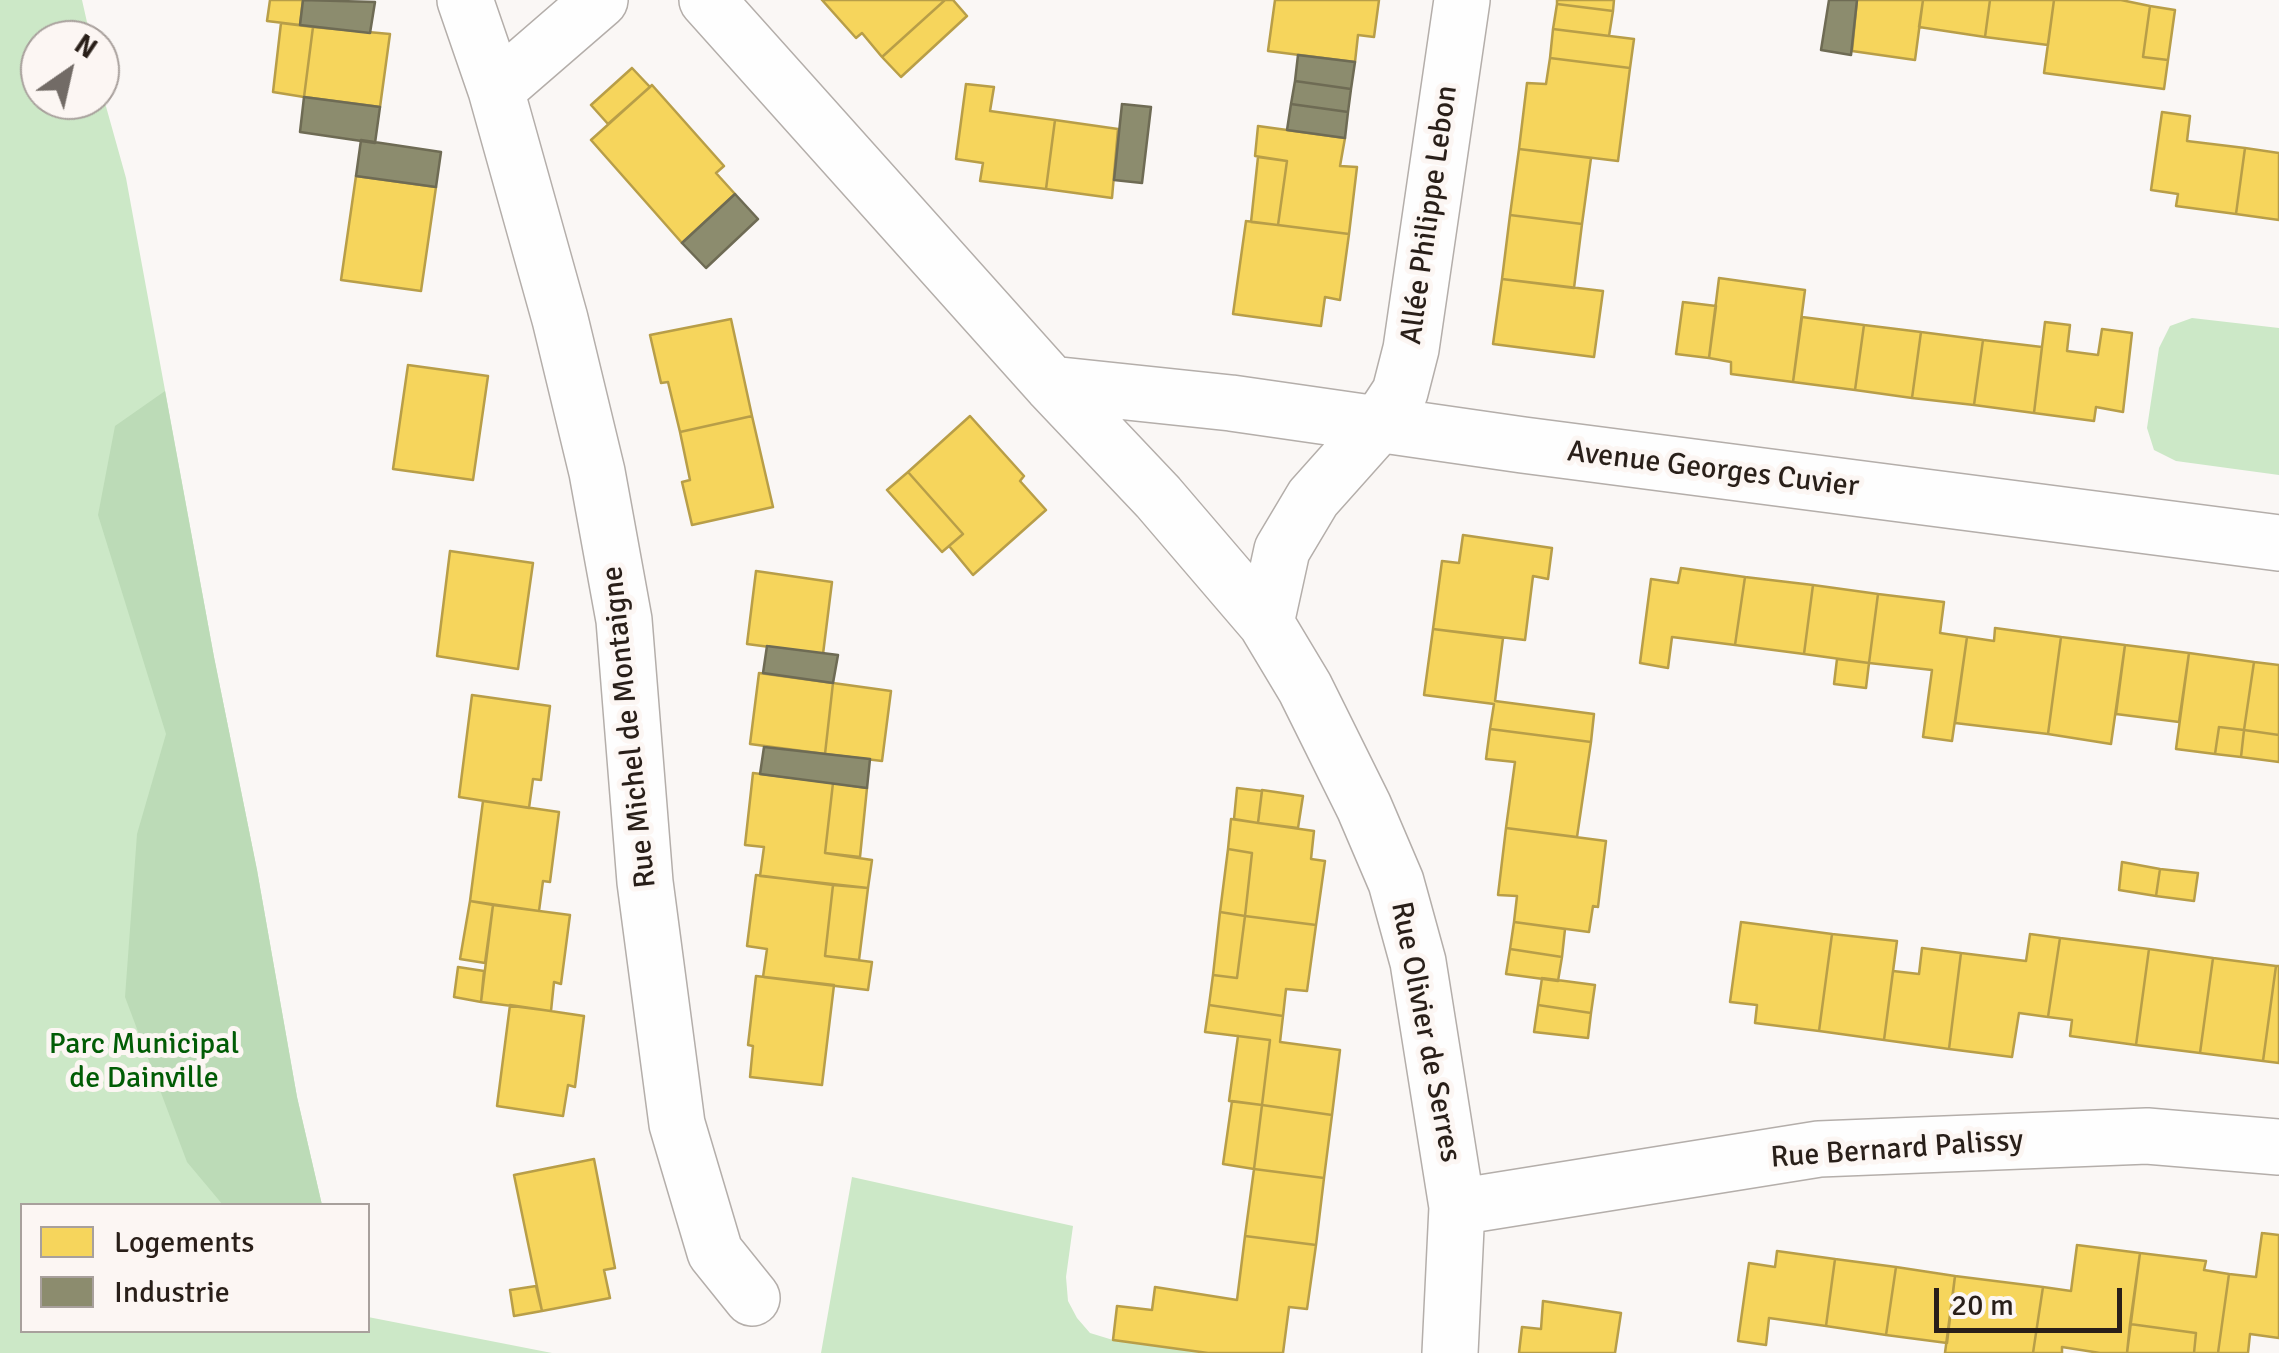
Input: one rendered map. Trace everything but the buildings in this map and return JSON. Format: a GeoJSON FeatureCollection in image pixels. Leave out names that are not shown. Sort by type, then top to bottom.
{"type":"FeatureCollection","features":[{"type":"Feature","properties":{"kind":"street","name":"Rue Michel de Montaigne"},"geometry":{"type":"LineString","coordinates":[[465,0],[496,90],[565,338],[597,472],[624,620],[645,882],[677,1124],[715,1252],[752,1298]]}},
{"type":"Feature","properties":{"kind":"street"},"geometry":{"type":"LineString","coordinates":[[496,90],[600,0]]}},
{"type":"Feature","properties":{"kind":"street"},"geometry":{"type":"LineString","coordinates":[[707,0],[1050,384],[1158,498],[1266,623]]}},
{"type":"Feature","properties":{"kind":"street","name":"Allée Philippe Lebon"},"geometry":{"type":"LineString","coordinates":[[1379,424],[1400,392],[1411,349],[1462,0]]}},
{"type":"Feature","properties":{"kind":"street","name":"Avenue Georges Cuvier"},"geometry":{"type":"LineString","coordinates":[[1050,384],[1106,387],[1523,446],[2279,543]]}},
{"type":"Feature","properties":{"kind":"street"},"geometry":{"type":"LineString","coordinates":[[1266,623],[1282,550],[1313,498],[1379,424]]}},
{"type":"Feature","properties":{"kind":"street","name":"Rue Olivier de Serres"},"geometry":{"type":"LineString","coordinates":[[1266,623],[1364,807],[1396,882],[1418,962],[1457,1207],[1450,1353]]}},
{"type":"Feature","properties":{"kind":"street","name":"Rue Bernard Palissy"},"geometry":{"type":"LineString","coordinates":[[1457,1207],[1820,1149],[2147,1136],[2279,1147]]}},
{"type":"Feature","properties":{"kind":"green space","name":"Parc Municipal de Dainville"},"geometry":{"type":"Polygon","coordinates":[[[0,0],[82,0],[86,20],[20,20],[20,120],[110,120],[126,178],[297,1097],[322,1203],[20,1203],[20,1333],[370,1333],[370,1317],[552,1353],[0,1353],[0,0]]]}},
{"type":"Feature","properties":{"kind":"green space"},"geometry":{"type":"Polygon","coordinates":[[[2192,318],[2279,328],[2279,475],[2176,461],[2154,450],[2147,428],[2159,348],[2170,326],[2192,318]]]}},
{"type":"Feature","properties":{"kind":"green space"},"geometry":{"type":"Polygon","coordinates":[[[165,391],[297,1097],[322,1203],[221,1203],[187,1162],[125,997],[137,834],[166,734],[98,515],[115,426],[165,391]]]}},
{"type":"Feature","properties":{"kind":"green space"},"geometry":{"type":"Polygon","coordinates":[[[852,1177],[1073,1226],[1066,1277],[1068,1301],[1090,1333],[1113,1340],[1208,1353],[821,1353],[852,1177]]]}}]}
